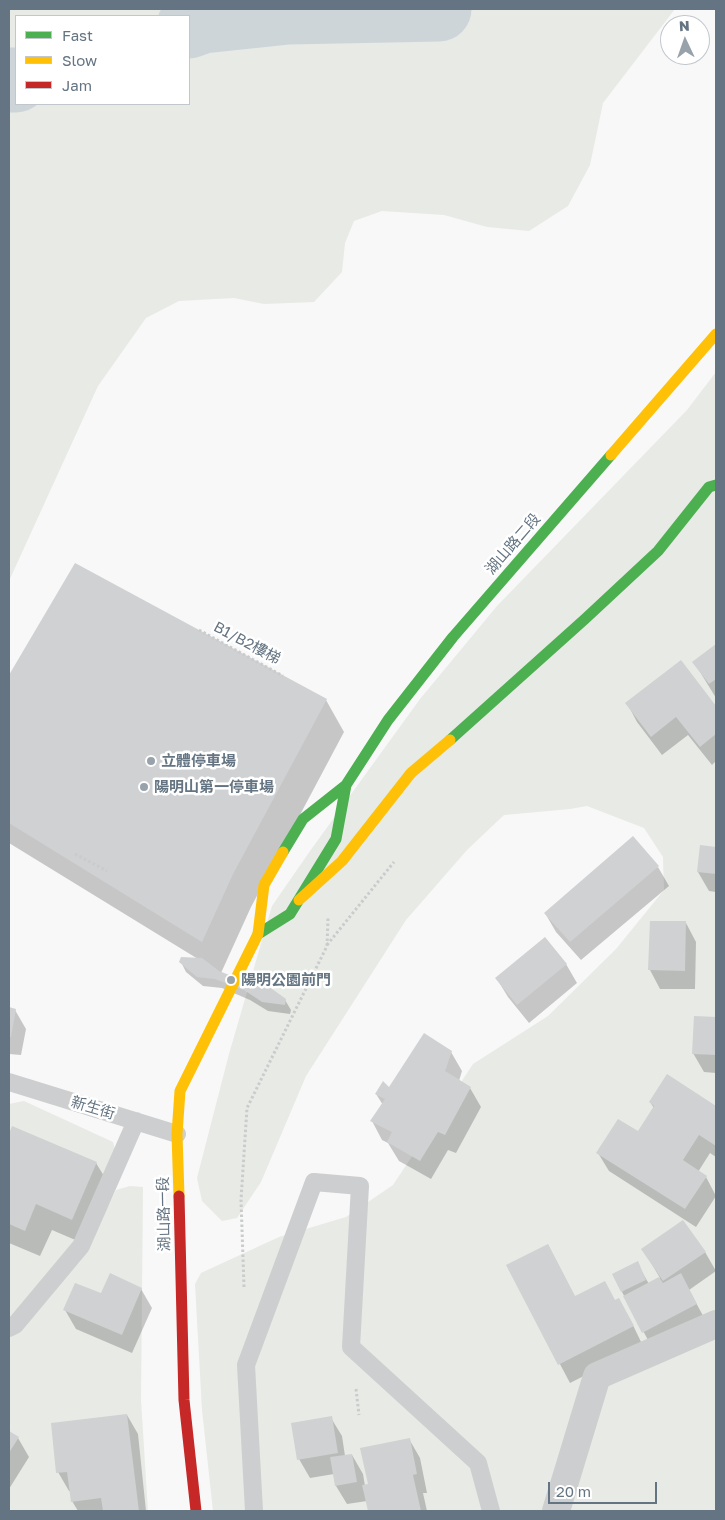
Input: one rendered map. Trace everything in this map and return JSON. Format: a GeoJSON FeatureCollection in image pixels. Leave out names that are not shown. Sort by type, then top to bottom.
{"type":"FeatureCollection","features":[{"type":"Feature","properties":{"kind":"street","name":"湖山路二段"},"geometry":{"type":"LineString","coordinates":[[258,934],[264,884],[303,819],[346,785],[388,720],[453,637],[716,334]]}},
{"type":"Feature","properties":{"kind":"street"},"geometry":{"type":"LineString","coordinates":[[299,900],[342,861],[410,773],[485,709],[658,551],[709,487],[716,485]]}},
{"type":"Feature","properties":{"kind":"street","name":"湖山路二段"},"geometry":{"type":"LineString","coordinates":[[258,934],[290,914],[336,839],[346,785]]}},
{"type":"Feature","properties":{"kind":"street","name":"湖山路一段"},"geometry":{"type":"LineString","coordinates":[[196,1511],[184,1400],[177,1134],[180,1091],[258,934]]}},
{"type":"Feature","properties":{"kind":"street"},"geometry":{"type":"LineString","coordinates":[[556,1511],[597,1376],[716,1324]]}},
{"type":"Feature","properties":{"kind":"lane","name":"新生街"},"geometry":{"type":"LineString","coordinates":[[9,1082],[177,1134]]}},
{"type":"Feature","properties":{"kind":"lane"},"geometry":{"type":"LineString","coordinates":[[9,1328],[15,1325],[81,1246],[136,1121]]}},
{"type":"Feature","properties":{"kind":"lane"},"geometry":{"type":"LineString","coordinates":[[254,1511],[246,1365],[314,1182],[360,1186],[351,1347],[478,1463],[491,1511]]}},
{"type":"Feature","properties":{"kind":"path","name":"B1/B2樓梯"},"geometry":{"type":"LineString","coordinates":[[199,630],[283,676]]}},
{"type":"Feature","properties":{"kind":"path"},"geometry":{"type":"LineString","coordinates":[[75,854],[106,870]]}},
{"type":"Feature","properties":{"kind":"path"},"geometry":{"type":"LineString","coordinates":[[244,1288],[241,1200],[247,1108],[327,946],[394,862]]}},
{"type":"Feature","properties":{"kind":"path"},"geometry":{"type":"LineString","coordinates":[[299,900],[328,914],[327,946]]}},
{"type":"Feature","properties":{"kind":"shaded area"},"geometry":{"type":"Polygon","coordinates":[[[9,9],[675,9],[670,15],[660,15],[660,29],[603,103],[590,165],[568,206],[529,231],[487,227],[444,215],[382,211],[354,221],[345,243],[342,272],[314,302],[264,304],[234,298],[179,301],[146,318],[98,386],[9,581],[9,9]]]}},
{"type":"Feature","properties":{"kind":"shaded area"},"geometry":{"type":"Polygon","coordinates":[[[716,372],[716,1511],[213,1511],[202,1410],[195,1284],[201,1273],[279,1237],[346,1217],[393,1185],[473,1064],[548,1016],[616,949],[664,890],[663,857],[644,828],[587,806],[504,815],[467,850],[406,920],[306,1076],[261,1182],[237,1218],[222,1221],[202,1201],[197,1178],[229,1054],[272,906],[420,699],[497,606],[687,410],[716,372]]]}},
{"type":"Feature","properties":{"kind":"shaded area"},"geometry":{"type":"Polygon","coordinates":[[[24,1101],[113,1142],[116,1153],[78,1236],[9,1319],[9,1104],[24,1101]]]}},
{"type":"Feature","properties":{"kind":"shaded area"},"geometry":{"type":"Polygon","coordinates":[[[130,1186],[143,1187],[141,1400],[148,1511],[9,1511],[9,1335],[80,1261],[116,1190],[130,1186]]]}},
{"type":"Feature","properties":{"kind":"building","name":"陽明山第一停車場"},"geometry":{"type":"Polygon","coordinates":[[[75,563],[327,699],[233,874],[202,942],[9,823],[9,675],[75,563]]]}},
{"type":"Feature","properties":{"kind":"building"},"geometry":{"type":"Polygon","coordinates":[[[716,644],[716,679],[709,684],[692,662],[716,644]]]}},
{"type":"Feature","properties":{"kind":"building"},"geometry":{"type":"Polygon","coordinates":[[[681,660],[716,706],[716,734],[700,747],[676,717],[651,737],[625,703],[681,660]]]}},
{"type":"Feature","properties":{"kind":"building"},"geometry":{"type":"Polygon","coordinates":[[[633,836],[659,866],[570,942],[544,913],[633,836]]]}},
{"type":"Feature","properties":{"kind":"building"},"geometry":{"type":"Polygon","coordinates":[[[700,845],[716,847],[716,874],[697,872],[700,845]]]}},
{"type":"Feature","properties":{"kind":"building"},"geometry":{"type":"Polygon","coordinates":[[[650,921],[686,921],[685,971],[648,970],[650,921]]]}},
{"type":"Feature","properties":{"kind":"building"},"geometry":{"type":"Polygon","coordinates":[[[545,937],[567,964],[517,1005],[495,978],[545,937]]]}},
{"type":"Feature","properties":{"kind":"building","name":"陽明公園前門"},"geometry":{"type":"Polygon","coordinates":[[[181,957],[202,958],[219,971],[247,982],[268,986],[286,999],[285,1005],[262,1002],[244,990],[215,979],[197,977],[179,962],[181,957]]]}},
{"type":"Feature","properties":{"kind":"building"},"geometry":{"type":"Polygon","coordinates":[[[9,1007],[16,1009],[11,1037],[9,1037],[9,1007]]]}},
{"type":"Feature","properties":{"kind":"building"},"geometry":{"type":"Polygon","coordinates":[[[694,1016],[716,1017],[716,1055],[692,1054],[694,1016]]]}},
{"type":"Feature","properties":{"kind":"building"},"geometry":{"type":"Polygon","coordinates":[[[424,1033],[452,1051],[445,1071],[471,1087],[445,1135],[438,1132],[420,1161],[387,1142],[392,1132],[370,1121],[385,1099],[375,1094],[383,1081],[389,1087],[424,1033]]]}},
{"type":"Feature","properties":{"kind":"building"},"geometry":{"type":"Polygon","coordinates":[[[667,1074],[716,1106],[716,1146],[699,1135],[683,1160],[707,1176],[685,1209],[596,1153],[618,1119],[638,1131],[654,1106],[649,1102],[667,1074]]]}},
{"type":"Feature","properties":{"kind":"building"},"geometry":{"type":"Polygon","coordinates":[[[12,1126],[97,1162],[72,1220],[36,1204],[25,1231],[9,1224],[9,1134],[12,1126]]]}},
{"type":"Feature","properties":{"kind":"building"},"geometry":{"type":"Polygon","coordinates":[[[683,1220],[706,1252],[663,1281],[641,1249],[683,1220]]]}},
{"type":"Feature","properties":{"kind":"building"},"geometry":{"type":"Polygon","coordinates":[[[548,1244],[575,1296],[605,1281],[615,1300],[619,1298],[634,1326],[558,1365],[506,1265],[548,1244]]]}},
{"type":"Feature","properties":{"kind":"building"},"geometry":{"type":"Polygon","coordinates":[[[638,1261],[646,1280],[621,1292],[612,1274],[638,1261]]]}},
{"type":"Feature","properties":{"kind":"building"},"geometry":{"type":"Polygon","coordinates":[[[110,1273],[142,1288],[122,1335],[63,1310],[75,1283],[101,1293],[110,1273]]]}},
{"type":"Feature","properties":{"kind":"building"},"geometry":{"type":"Polygon","coordinates":[[[681,1273],[697,1304],[642,1333],[623,1296],[659,1277],[663,1283],[681,1273]]]}},
{"type":"Feature","properties":{"kind":"building"},"geometry":{"type":"Polygon","coordinates":[[[127,1414],[139,1511],[103,1511],[101,1498],[71,1502],[67,1472],[56,1473],[51,1423],[127,1414]]]}},
{"type":"Feature","properties":{"kind":"building"},"geometry":{"type":"Polygon","coordinates":[[[332,1416],[338,1453],[297,1460],[291,1423],[332,1416]]]}},
{"type":"Feature","properties":{"kind":"building"},"geometry":{"type":"Polygon","coordinates":[[[9,1431],[19,1437],[9,1453],[9,1431]]]}},
{"type":"Feature","properties":{"kind":"building"},"geometry":{"type":"Polygon","coordinates":[[[410,1438],[417,1474],[413,1475],[421,1511],[368,1511],[362,1485],[368,1484],[360,1448],[410,1438]]]}},
{"type":"Feature","properties":{"kind":"building"},"geometry":{"type":"Polygon","coordinates":[[[352,1454],[357,1482],[335,1486],[330,1457],[352,1454]]]}},
{"type":"Feature","properties":{"kind":"waterway"},"geometry":{"type":"LineString","coordinates":[[190,26],[203,21],[288,12],[439,9]]}},
{"type":"Feature","properties":{"kind":"waterway"},"geometry":{"type":"LineString","coordinates":[[9,80],[15,80]]}},
{"type":"Feature","properties":{"kind":"traffic: fast"},"geometry":{"type":"LineString","coordinates":[[283,852],[303,819],[346,785],[388,720],[453,637],[611,455]]}},
{"type":"Feature","properties":{"kind":"traffic: fast"},"geometry":{"type":"LineString","coordinates":[[450,740],[658,551],[709,487],[716,485]]}},
{"type":"Feature","properties":{"kind":"traffic: fast"},"geometry":{"type":"LineString","coordinates":[[258,934],[290,914],[336,839],[346,785]]}},
{"type":"Feature","properties":{"kind":"traffic: slow"},"geometry":{"type":"LineString","coordinates":[[611,455],[716,334]]}},
{"type":"Feature","properties":{"kind":"traffic: slow"},"geometry":{"type":"LineString","coordinates":[[299,900],[342,861],[411,773],[450,740]]}},
{"type":"Feature","properties":{"kind":"traffic: slow"},"geometry":{"type":"LineString","coordinates":[[179,1196],[177,1134],[180,1091],[258,934],[264,885],[283,852]]}},
{"type":"Feature","properties":{"kind":"traffic: jam"},"geometry":{"type":"LineString","coordinates":[[179,1196],[184,1400],[196,1511]]}},
{"type":"Feature","properties":{"kind":"place","name":"立體停車場"},"geometry":{"type":"Point","coordinates":[151,761]}},
{"type":"Feature","properties":{"kind":"place","name":"陽明山第一停車場"},"geometry":{"type":"Point","coordinates":[144,787]}},
{"type":"Feature","properties":{"kind":"place","name":"陽明公園前門"},"geometry":{"type":"Point","coordinates":[231,980]}}]}
